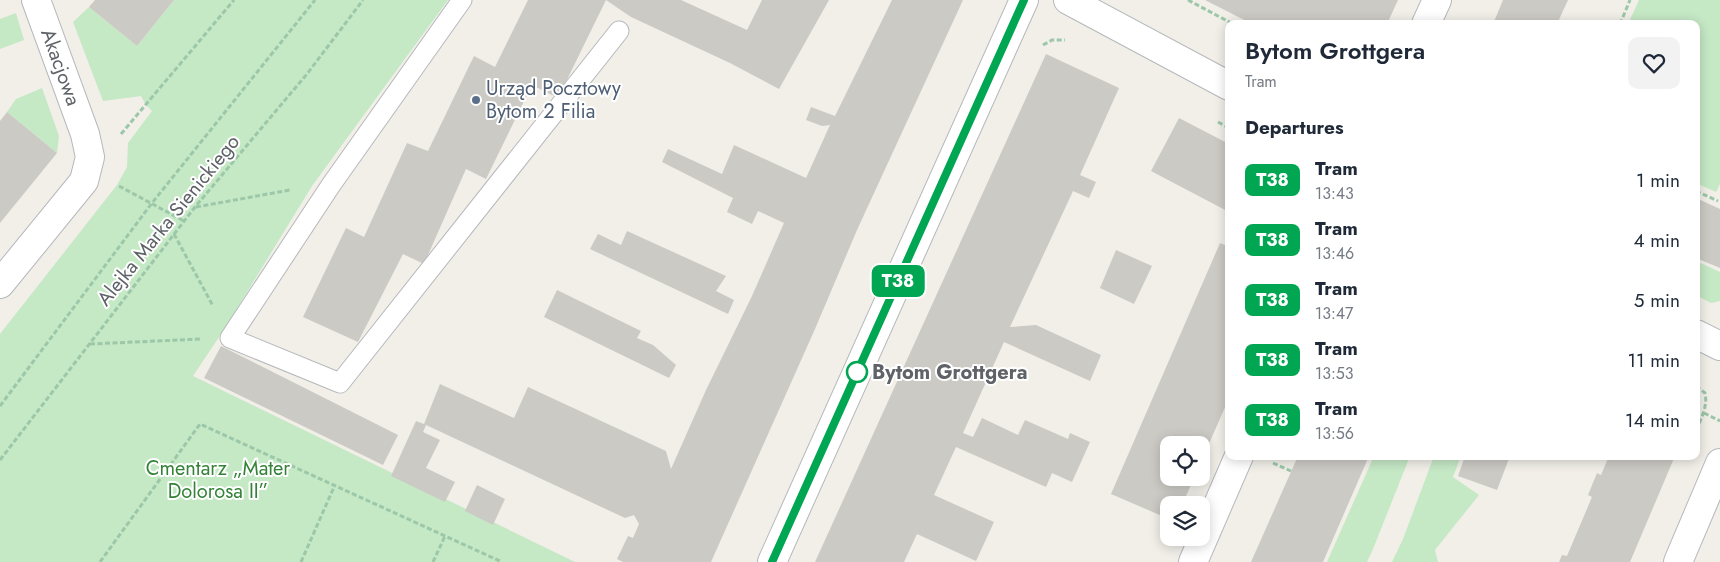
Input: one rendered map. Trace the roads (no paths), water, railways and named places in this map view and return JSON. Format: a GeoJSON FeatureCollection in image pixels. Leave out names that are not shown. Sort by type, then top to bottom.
{"type":"FeatureCollection","features":[{"type":"Feature","properties":{"kind":"street","name":"Akacjowa"},"geometry":{"type":"LineString","coordinates":[[0,284],[84,181],[90,157],[86,134],[36,0]]}},
{"type":"Feature","properties":{"kind":"street"},"geometry":{"type":"LineString","coordinates":[[772,562],[1024,0]]}},
{"type":"Feature","properties":{"kind":"street"},"geometry":{"type":"LineString","coordinates":[[1068,0],[1225,84]]}},
{"type":"Feature","properties":{"kind":"street"},"geometry":{"type":"LineString","coordinates":[[1428,20],[1437,0]]}},
{"type":"Feature","properties":{"kind":"street"},"geometry":{"type":"LineString","coordinates":[[1700,336],[1720,346]]}},
{"type":"Feature","properties":{"kind":"street"},"geometry":{"type":"LineString","coordinates":[[1193,562],[1237,460]]}},
{"type":"Feature","properties":{"kind":"street"},"geometry":{"type":"LineString","coordinates":[[1678,562],[1720,463]]}},
{"type":"Feature","properties":{"kind":"lane"},"geometry":{"type":"LineString","coordinates":[[462,0],[331,185],[230,338],[340,383],[619,31]]}},
{"type":"Feature","properties":{"kind":"tram line"},"geometry":{"type":"LineString","coordinates":[[772,562],[1024,0]]}},
{"type":"Feature","properties":{"kind":"tram line","name":"T38"},"geometry":{"type":"LineString","coordinates":[[772,562],[1024,0]]}},
{"type":"Feature","properties":{"kind":"place","name":"Urząd Pocztowy Bytom 2 Filia"},"geometry":{"type":"Point","coordinates":[476,100]}},
{"type":"Feature","properties":{"kind":"place","name":"Bytom Grottgera"},"geometry":{"type":"Point","coordinates":[857,372]}},
{"type":"Feature","properties":{"kind":"park label","name":"Cmentarz „Mater Dolorosa II”"},"geometry":{"type":"Point","coordinates":[218,480]}}]}
